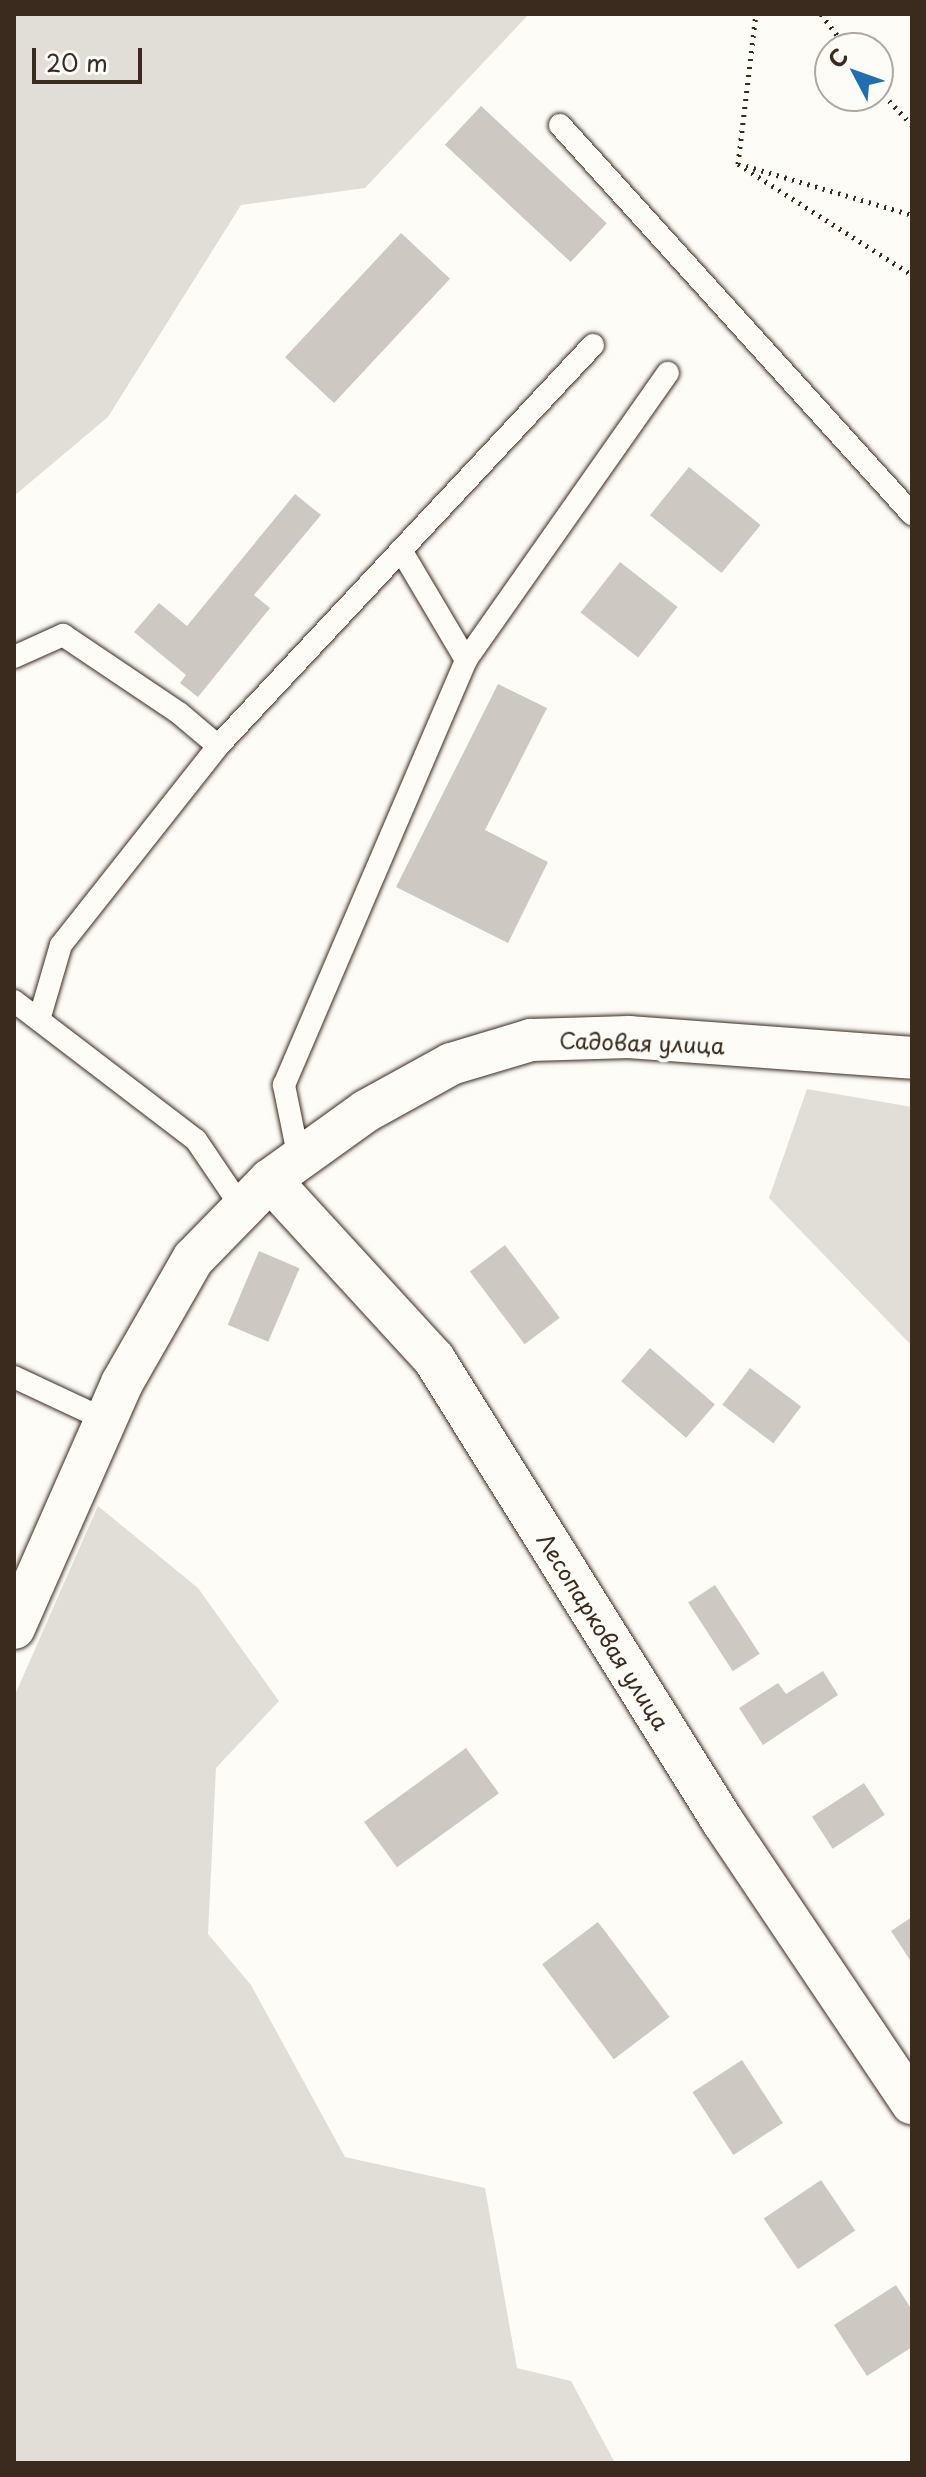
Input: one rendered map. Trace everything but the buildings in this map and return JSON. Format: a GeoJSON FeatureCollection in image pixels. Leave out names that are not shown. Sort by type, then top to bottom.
{"type":"FeatureCollection","features":[{"type":"Feature","properties":{"kind":"street","name":"Садовая улица"},"geometry":{"type":"LineString","coordinates":[[14,1628],[106,1420],[193,1259],[270,1182],[366,1111],[451,1064],[531,1040],[629,1037],[912,1058]]}},
{"type":"Feature","properties":{"kind":"street","name":"Лесопарковая улица"},"geometry":{"type":"LineString","coordinates":[[270,1182],[434,1359],[723,1822],[912,2103]]}},
{"type":"Feature","properties":{"kind":"lane"},"geometry":{"type":"LineString","coordinates":[[560,125],[912,514]]}},
{"type":"Feature","properties":{"kind":"lane"},"geometry":{"type":"LineString","coordinates":[[39,1020],[61,945],[218,746],[593,345]]}},
{"type":"Feature","properties":{"kind":"lane"},"geometry":{"type":"LineString","coordinates":[[14,1001],[196,1140],[270,1182],[284,1085],[466,660],[668,373]]}},
{"type":"Feature","properties":{"kind":"lane"},"geometry":{"type":"LineString","coordinates":[[401,550],[466,660]]}},
{"type":"Feature","properties":{"kind":"lane"},"geometry":{"type":"LineString","coordinates":[[14,657],[63,635],[179,713],[218,746]]}},
{"type":"Feature","properties":{"kind":"lane"},"geometry":{"type":"LineString","coordinates":[[14,1377],[106,1420]]}},
{"type":"Feature","properties":{"kind":"path"},"geometry":{"type":"LineString","coordinates":[[738,164],[756,14]]}},
{"type":"Feature","properties":{"kind":"path"},"geometry":{"type":"LineString","coordinates":[[821,14],[835,32]]}},
{"type":"Feature","properties":{"kind":"path"},"geometry":{"type":"LineString","coordinates":[[894,106],[912,125]]}},
{"type":"Feature","properties":{"kind":"path"},"geometry":{"type":"LineString","coordinates":[[738,164],[912,215]]}},
{"type":"Feature","properties":{"kind":"path"},"geometry":{"type":"LineString","coordinates":[[738,164],[912,275]]}},
{"type":"Feature","properties":{"kind":"shaded area"},"geometry":{"type":"Polygon","coordinates":[[[14,14],[529,14],[365,188],[241,205],[108,417],[14,496],[14,14]]]}},
{"type":"Feature","properties":{"kind":"shaded area"},"geometry":{"type":"Polygon","coordinates":[[[807,1089],[912,1107],[912,1346],[769,1198],[807,1089]]]}},
{"type":"Feature","properties":{"kind":"shaded area"},"geometry":{"type":"Polygon","coordinates":[[[98,1506],[198,1588],[279,1701],[216,1768],[208,1934],[251,1985],[345,2157],[485,2188],[517,2368],[571,2381],[615,2463],[14,2463],[14,1697],[98,1506]]]}}]}
